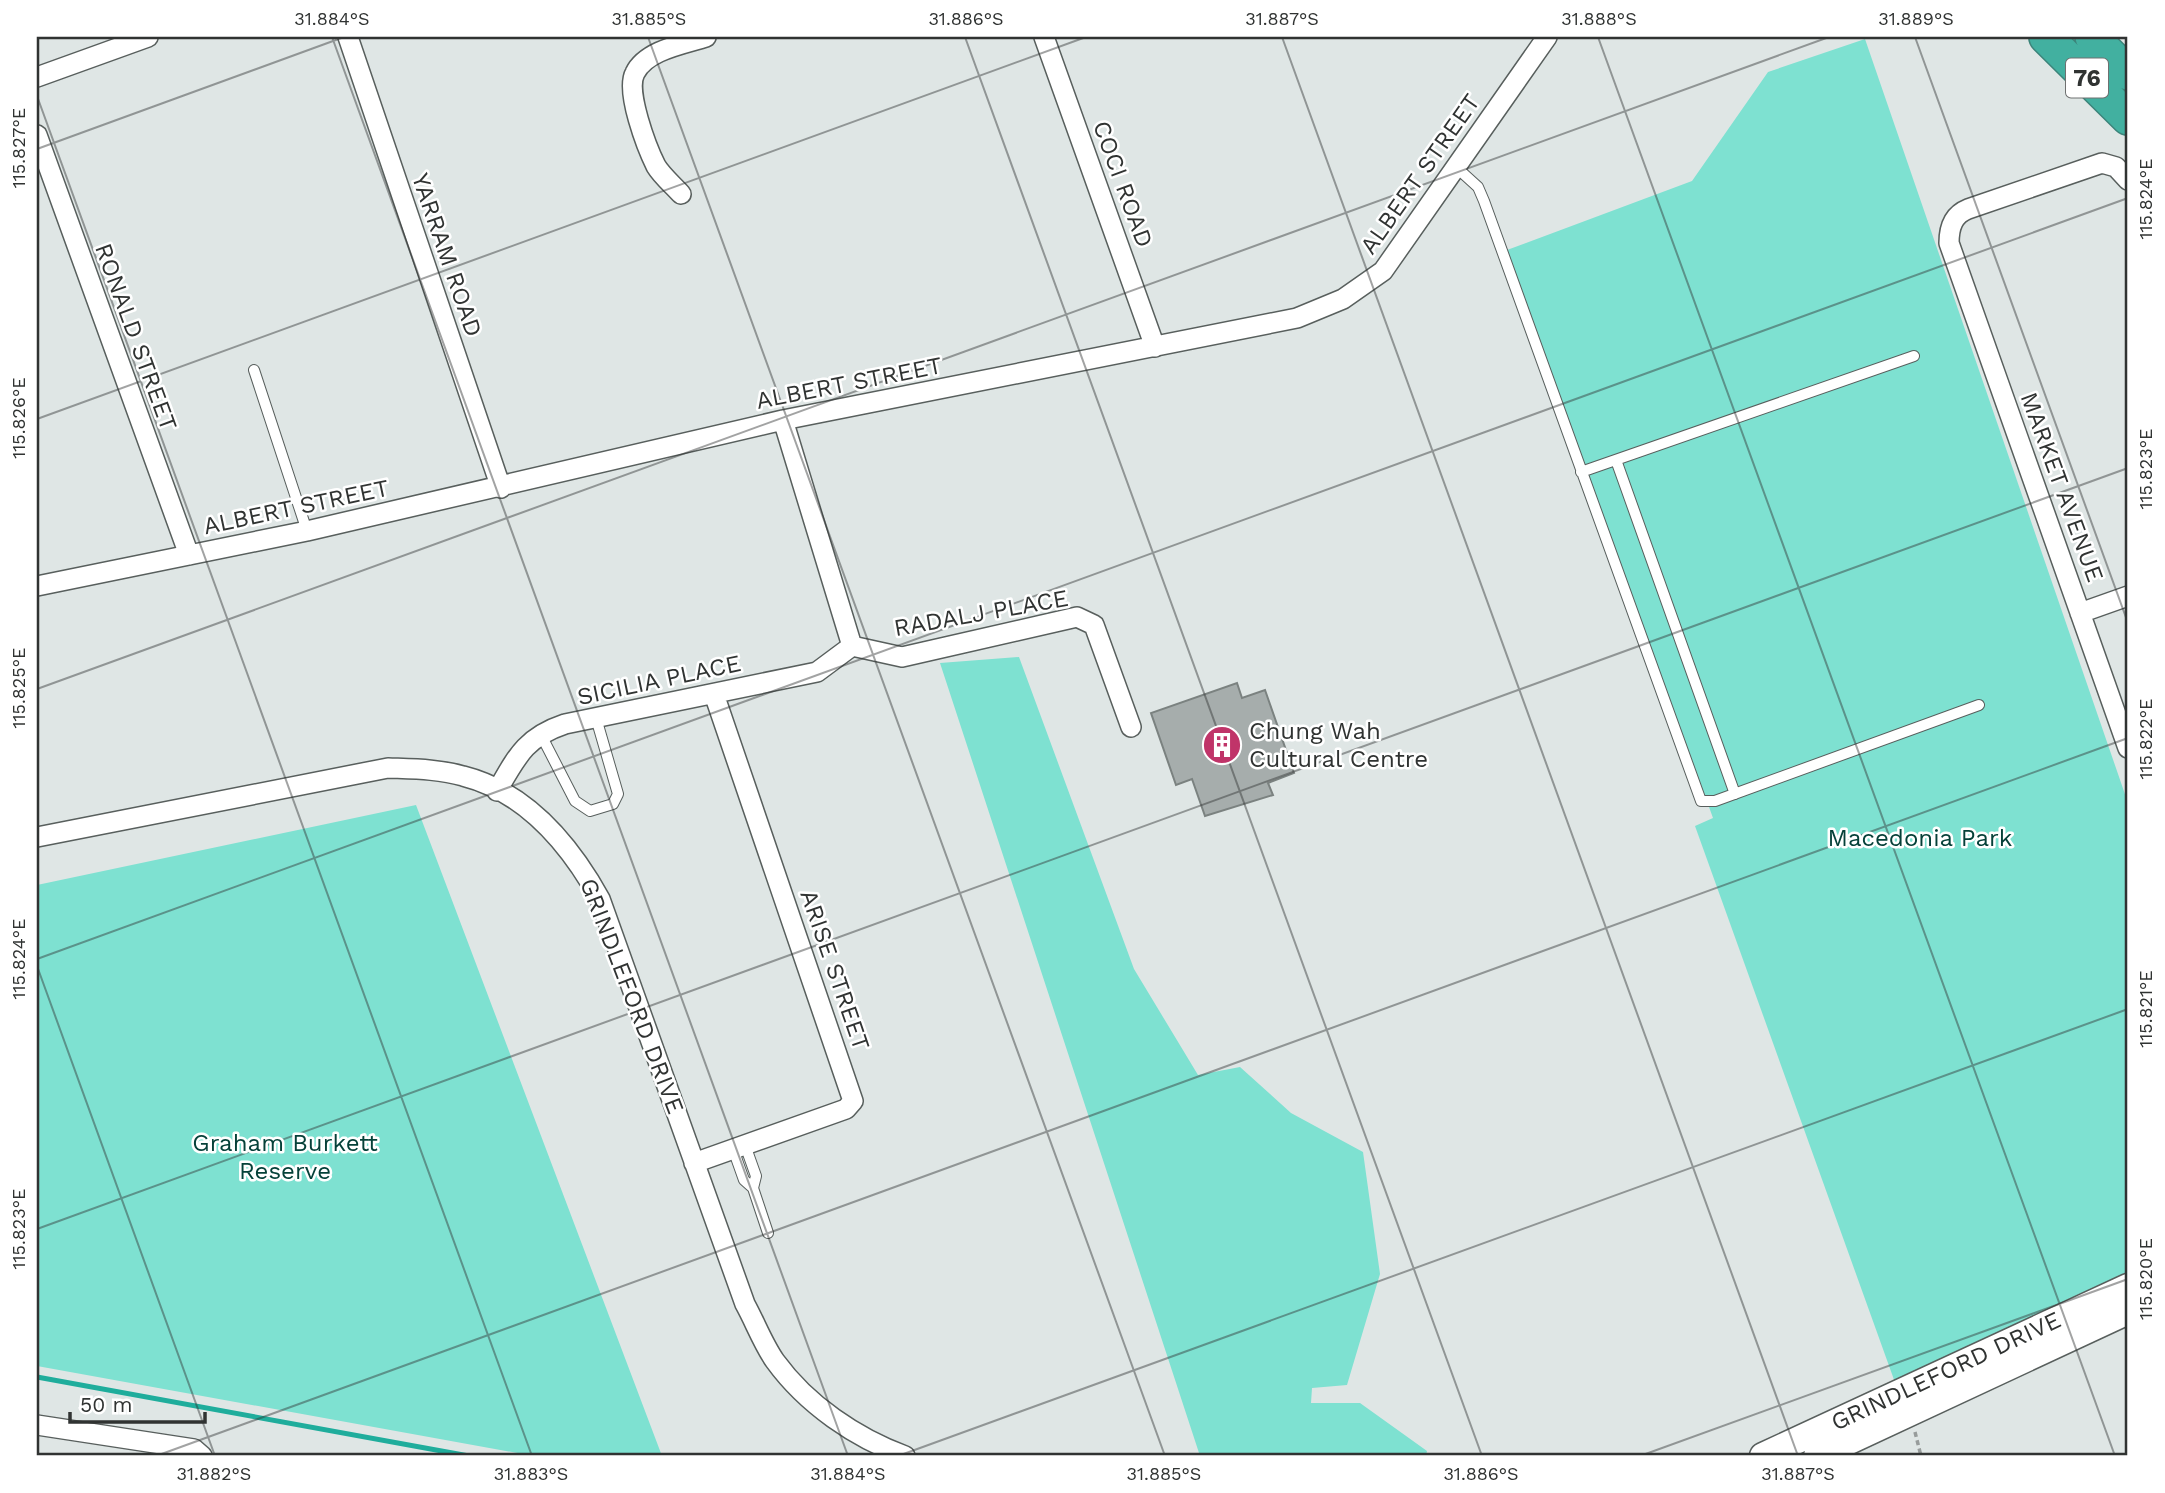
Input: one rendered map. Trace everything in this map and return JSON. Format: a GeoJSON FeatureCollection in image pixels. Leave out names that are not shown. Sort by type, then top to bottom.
{"type":"FeatureCollection","features":[{"type":"Feature","properties":{"kind":"highway","name":"76"},"geometry":{"type":"LineString","coordinates":[[2046,37],[2128,118]]}},
{"type":"Feature","properties":{"kind":"highway","name":"76"},"geometry":{"type":"LineString","coordinates":[[2092,37],[2128,73]]}},
{"type":"Feature","properties":{"kind":"street"},"geometry":{"type":"LineString","coordinates":[[37,77],[148,37]]}},
{"type":"Feature","properties":{"kind":"street","name":"YARRAM ROAD"},"geometry":{"type":"LineString","coordinates":[[348,37],[501,488]]}},
{"type":"Feature","properties":{"kind":"street"},"geometry":{"type":"LineString","coordinates":[[681,194],[657,167],[634,103],[632,86],[635,73],[644,62],[657,54],[706,37]]}},
{"type":"Feature","properties":{"kind":"street","name":"COCI ROAD"},"geometry":{"type":"LineString","coordinates":[[1044,37],[1155,347]]}},
{"type":"Feature","properties":{"kind":"street","name":"ALBERT STREET"},"geometry":{"type":"LineString","coordinates":[[37,586],[307,531],[783,421],[1290,320],[1343,299],[1383,271],[1547,37]]}},
{"type":"Feature","properties":{"kind":"street","name":"RONALD STREET"},"geometry":{"type":"LineString","coordinates":[[37,135],[41,158],[189,555]]}},
{"type":"Feature","properties":{"kind":"street","name":"MARKET AVENUE"},"geometry":{"type":"LineString","coordinates":[[2128,180],[2116,167],[2102,163],[1968,209],[1959,213],[1954,220],[1949,243],[2128,748]]}},
{"type":"Feature","properties":{"kind":"street"},"geometry":{"type":"LineString","coordinates":[[783,421],[852,646]]}},
{"type":"Feature","properties":{"kind":"street"},"geometry":{"type":"LineString","coordinates":[[2080,613],[2128,596]]}},
{"type":"Feature","properties":{"kind":"street","name":"RADALJ PLACE"},"geometry":{"type":"LineString","coordinates":[[852,646],[902,657],[1077,617],[1094,625],[1131,727]]}},
{"type":"Feature","properties":{"kind":"street","name":"SICILIA PLACE"},"geometry":{"type":"LineString","coordinates":[[540,732],[817,672],[852,646]]}},
{"type":"Feature","properties":{"kind":"street","name":"ARISE STREET"},"geometry":{"type":"LineString","coordinates":[[694,1163],[846,1109],[852,1101],[714,694]]}},
{"type":"Feature","properties":{"kind":"street"},"geometry":{"type":"LineString","coordinates":[[497,790],[520,754],[540,732]]}},
{"type":"Feature","properties":{"kind":"street","name":"GRINDLEFORD DRIVE"},"geometry":{"type":"LineString","coordinates":[[37,837],[388,768],[465,776],[497,790],[529,810],[558,836],[582,866],[600,899],[745,1304],[776,1362],[822,1410],[872,1444],[905,1456]]}},
{"type":"Feature","properties":{"kind":"street","name":"GRINDLEFORD DRIVE"},"geometry":{"type":"LineString","coordinates":[[1816,1456],[2128,1287]]}},
{"type":"Feature","properties":{"kind":"street","name":"GRINDLEFORD DRIVE"},"geometry":{"type":"LineString","coordinates":[[1763,1456],[1846,1440],[2128,1311]]}},
{"type":"Feature","properties":{"kind":"street"},"geometry":{"type":"LineString","coordinates":[[37,1425],[194,1449],[202,1456]]}},
{"type":"Feature","properties":{"kind":"lane"},"geometry":{"type":"LineString","coordinates":[[1456,167],[1478,187],[1484,201],[1697,796],[1705,803],[1735,794],[1979,705]]}},
{"type":"Feature","properties":{"kind":"lane"},"geometry":{"type":"LineString","coordinates":[[1581,472],[1914,356]]}},
{"type":"Feature","properties":{"kind":"lane"},"geometry":{"type":"LineString","coordinates":[[254,370],[307,531]]}},
{"type":"Feature","properties":{"kind":"lane"},"geometry":{"type":"LineString","coordinates":[[1616,460],[1735,794]]}},
{"type":"Feature","properties":{"kind":"lane"},"geometry":{"type":"LineString","coordinates":[[540,732],[575,801],[590,811],[613,804],[618,794],[596,718]]}},
{"type":"Feature","properties":{"kind":"lane"},"geometry":{"type":"LineString","coordinates":[[739,1147],[744,1180],[752,1188],[768,1233]]}},
{"type":"Feature","properties":{"kind":"green space","name":"Macedonia Park"},"geometry":{"type":"Polygon","coordinates":[[[1865,39],[2128,803],[2128,1277],[1897,1388],[1695,826],[1713,818],[1507,250],[1692,181],[1768,72],[1865,39]]]}},
{"type":"Feature","properties":{"kind":"green space"},"geometry":{"type":"Polygon","coordinates":[[[1019,657],[1134,969],[1198,1075],[1240,1067],[1291,1113],[1363,1152],[1380,1274],[1347,1385],[1312,1388],[1311,1403],[1360,1403],[1427,1451],[1426,1456],[1200,1456],[940,663],[1019,657]]]}},
{"type":"Feature","properties":{"kind":"green space","name":"Graham Burkett Reserve"},"geometry":{"type":"Polygon","coordinates":[[[416,805],[662,1456],[534,1456],[37,1366],[37,885],[416,805]]]}},
{"type":"Feature","properties":{"kind":"building","name":"Chung Wah Cultural Centre"},"geometry":{"type":"Polygon","coordinates":[[[1237,683],[1242,698],[1265,690],[1294,773],[1268,783],[1273,795],[1205,816],[1192,779],[1176,785],[1151,713],[1237,683]]]}},
{"type":"Feature","properties":{"kind":"waterway"},"geometry":{"type":"LineString","coordinates":[[37,1377],[469,1456]]}},
{"type":"Feature","properties":{"kind":"place","name":"Chung Wah Cultural Centre"},"geometry":{"type":"Point","coordinates":[1222,745]}}]}
